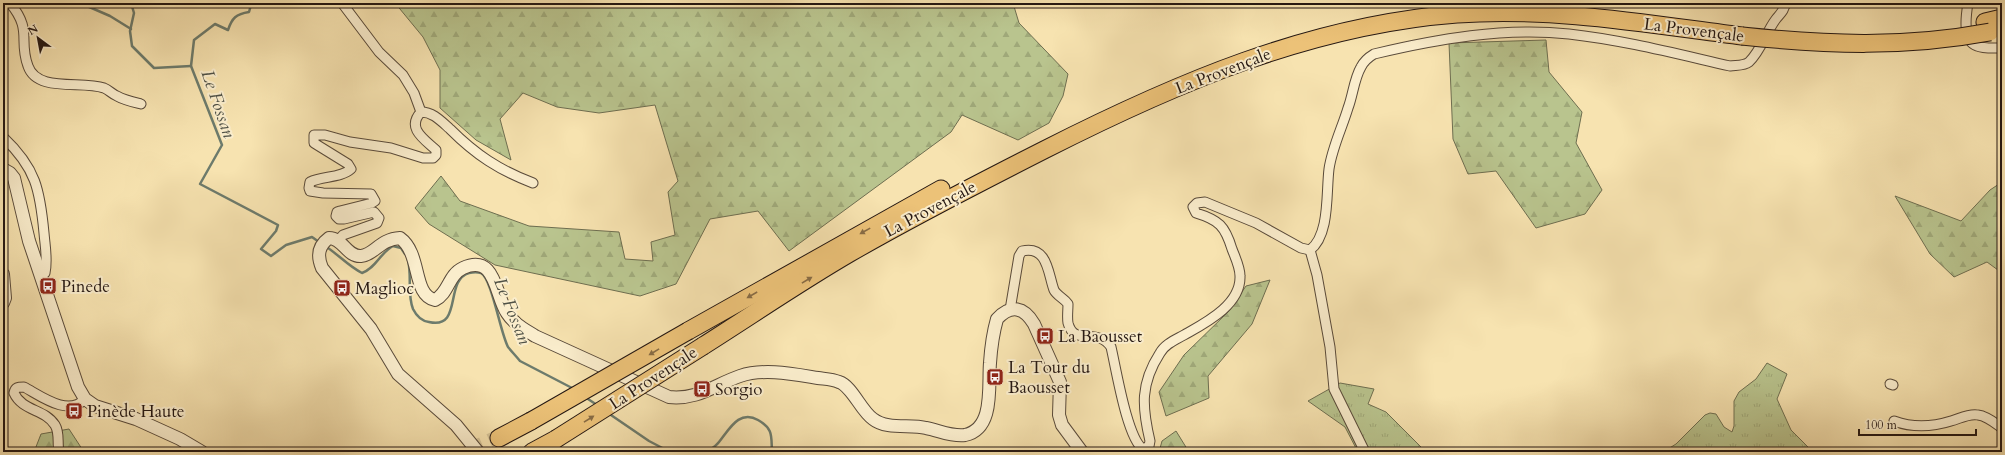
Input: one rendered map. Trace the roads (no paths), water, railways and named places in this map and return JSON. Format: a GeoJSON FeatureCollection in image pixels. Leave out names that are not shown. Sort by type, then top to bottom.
{"type":"FeatureCollection","features":[{"type":"Feature","properties":{"kind":"highway","name":"La Provençale"},"geometry":{"type":"LineString","coordinates":[[499,438],[688,332],[927,204],[1175,76],[1281,37],[1358,17],[1397,10],[1467,3]]}},
{"type":"Feature","properties":{"kind":"highway","name":"La Provençale"},"geometry":{"type":"LineString","coordinates":[[1538,3],[1616,9],[1829,44],[1888,44],[1947,40],[1992,28],[2002,18]]}},
{"type":"Feature","properties":{"kind":"highway","name":"La Provençale"},"geometry":{"type":"LineString","coordinates":[[1068,132],[1194,80],[1249,59],[1301,42],[1348,30],[1419,18],[1459,14],[1528,13],[1744,31]]}},
{"type":"Feature","properties":{"kind":"highway","name":"La Provençale"},"geometry":{"type":"LineString","coordinates":[[532,452],[556,439],[927,204]]}},
{"type":"Feature","properties":{"kind":"street"},"geometry":{"type":"LineString","coordinates":[[10,3],[22,20],[25,33],[25,56],[28,68],[34,77],[48,83],[105,88],[116,96],[141,104]]}},
{"type":"Feature","properties":{"kind":"street"},"geometry":{"type":"LineString","coordinates":[[342,3],[379,52],[403,75],[414,92],[421,112]]}},
{"type":"Feature","properties":{"kind":"street"},"geometry":{"type":"LineString","coordinates":[[1310,250],[1320,240],[1332,153],[1348,108],[1356,79],[1361,67],[1368,58],[1374,54],[1453,38],[1531,32],[1570,34],[1655,49],[1730,66],[1742,65],[1748,62],[1766,33],[1783,12],[1785,3]]}},
{"type":"Feature","properties":{"kind":"street"},"geometry":{"type":"LineString","coordinates":[[1968,3],[1966,24],[1969,37],[1973,43],[1977,46],[2002,48]]}},
{"type":"Feature","properties":{"kind":"street"},"geometry":{"type":"LineString","coordinates":[[421,112],[428,112],[441,121],[466,145],[505,172],[533,183]]}},
{"type":"Feature","properties":{"kind":"street"},"geometry":{"type":"LineString","coordinates":[[338,240],[343,235],[377,222],[379,218],[374,212],[344,219],[339,219],[336,216],[337,212],[372,203],[374,201],[374,196],[371,194],[323,193],[310,191],[308,188],[310,182],[344,173],[351,169],[348,164],[314,143],[314,135],[325,135],[350,142],[391,148],[423,158],[433,158],[436,155],[436,150],[420,135],[415,127],[416,118],[421,112]]}},
{"type":"Feature","properties":{"kind":"street"},"geometry":{"type":"LineString","coordinates":[[3,137],[18,151],[36,181],[41,208],[47,266],[45,273],[41,276]]}},
{"type":"Feature","properties":{"kind":"street"},"geometry":{"type":"LineString","coordinates":[[3,170],[10,173],[14,178],[29,241],[67,358],[78,387],[85,399],[95,406],[136,419],[173,436],[202,452]]}},
{"type":"Feature","properties":{"kind":"street"},"geometry":{"type":"LineString","coordinates":[[1010,310],[1019,256],[1022,251],[1029,249],[1035,251],[1043,257],[1047,264],[1055,291],[1068,304],[1068,323],[1072,331],[1078,336],[1100,336],[1107,340],[1111,347],[1128,422],[1137,445],[1143,449],[1149,446],[1150,441],[1143,403],[1145,387],[1160,351],[1167,345],[1208,320],[1228,304],[1236,294],[1239,284],[1240,274],[1226,232],[1213,218],[1196,213],[1193,207],[1198,203],[1205,202],[1256,223],[1301,248],[1310,250]]}},
{"type":"Feature","properties":{"kind":"street"},"geometry":{"type":"LineString","coordinates":[[478,452],[456,425],[398,374],[372,329],[322,268],[318,258],[323,245],[329,238],[338,240],[354,255],[362,256],[390,238],[400,238],[406,242],[411,250],[424,293],[429,299],[435,300],[442,297],[455,273],[463,268],[473,266],[485,267],[491,272],[506,312],[516,324],[535,336],[668,398],[689,397],[740,376],[756,372],[774,372],[840,382],[846,387],[872,419],[881,424],[925,428],[955,435],[966,435],[975,429],[982,421],[987,411],[994,330],[997,319],[1002,313],[1010,310],[1023,311],[1028,315],[1034,324],[1060,382],[1058,407],[1061,420],[1082,452]]}},
{"type":"Feature","properties":{"kind":"street"},"geometry":{"type":"LineString","coordinates":[[1310,250],[1318,275],[1330,347],[1334,389],[1365,452]]}},
{"type":"Feature","properties":{"kind":"street"},"geometry":{"type":"LineString","coordinates":[[3,274],[5,298],[3,303]]}},
{"type":"Feature","properties":{"kind":"street"},"geometry":{"type":"LineString","coordinates":[[59,452],[55,426],[46,416],[27,407],[16,399],[14,393],[15,389],[18,387],[24,387],[62,406],[73,406],[85,399]]}},
{"type":"Feature","properties":{"kind":"street"},"geometry":{"type":"LineString","coordinates":[[1894,421],[1904,425],[1920,427],[1938,425],[1976,414],[1988,418],[2002,428]]}},
{"type":"Feature","properties":{"kind":"waterway","name":"Le Fossan"},"geometry":{"type":"LineString","coordinates":[[85,3],[87,6],[110,16],[131,29]]}},
{"type":"Feature","properties":{"kind":"waterway"},"geometry":{"type":"LineString","coordinates":[[131,3],[134,13],[130,31],[132,46],[154,68],[191,66]]}},
{"type":"Feature","properties":{"kind":"waterway","name":"Le Fossan"},"geometry":{"type":"LineString","coordinates":[[255,3],[251,5],[249,12],[235,17],[228,30],[215,24],[194,40],[191,66],[222,145],[200,184],[278,225],[276,231],[261,249],[271,256],[286,245],[312,237],[319,242]]}},
{"type":"Feature","properties":{"kind":"waterway","name":"Le Fossan"},"geometry":{"type":"LineString","coordinates":[[325,246],[362,273],[371,268],[385,252],[393,246],[401,248],[405,254]]}},
{"type":"Feature","properties":{"kind":"waterway","name":"Le Fossan"},"geometry":{"type":"LineString","coordinates":[[408,260],[411,303],[414,311],[421,319],[429,322],[439,322],[446,319],[450,312],[454,294],[461,277],[469,273],[481,273],[489,285],[508,347],[520,361],[574,389]]}},
{"type":"Feature","properties":{"kind":"waterway","name":"Le Fossan"},"geometry":{"type":"LineString","coordinates":[[585,397],[597,405]]}},
{"type":"Feature","properties":{"kind":"waterway","name":"Le Fossan"},"geometry":{"type":"LineString","coordinates":[[608,413],[649,441],[670,452]]}},
{"type":"Feature","properties":{"kind":"waterway","name":"Le Fossan"},"geometry":{"type":"LineString","coordinates":[[707,452],[718,443],[735,422],[745,417],[751,417],[758,420],[767,427],[771,434],[772,452]]}},
{"type":"Feature","properties":{"kind":"tunnel"},"geometry":{"type":"LineString","coordinates":[[467,452],[499,438]]}},
{"type":"Feature","properties":{"kind":"place","name":"Pinede"},"geometry":{"type":"Point","coordinates":[48,286]}},
{"type":"Feature","properties":{"kind":"place","name":"Maglioc"},"geometry":{"type":"Point","coordinates":[342,288]}},
{"type":"Feature","properties":{"kind":"place","name":"La Baousset"},"geometry":{"type":"Point","coordinates":[1045,336]}},
{"type":"Feature","properties":{"kind":"place","name":"La Tour du Baousset"},"geometry":{"type":"Point","coordinates":[995,377]}},
{"type":"Feature","properties":{"kind":"place","name":"Sorgio"},"geometry":{"type":"Point","coordinates":[702,389]}},
{"type":"Feature","properties":{"kind":"place","name":"Pinède Haute"},"geometry":{"type":"Point","coordinates":[74,411]}}]}
